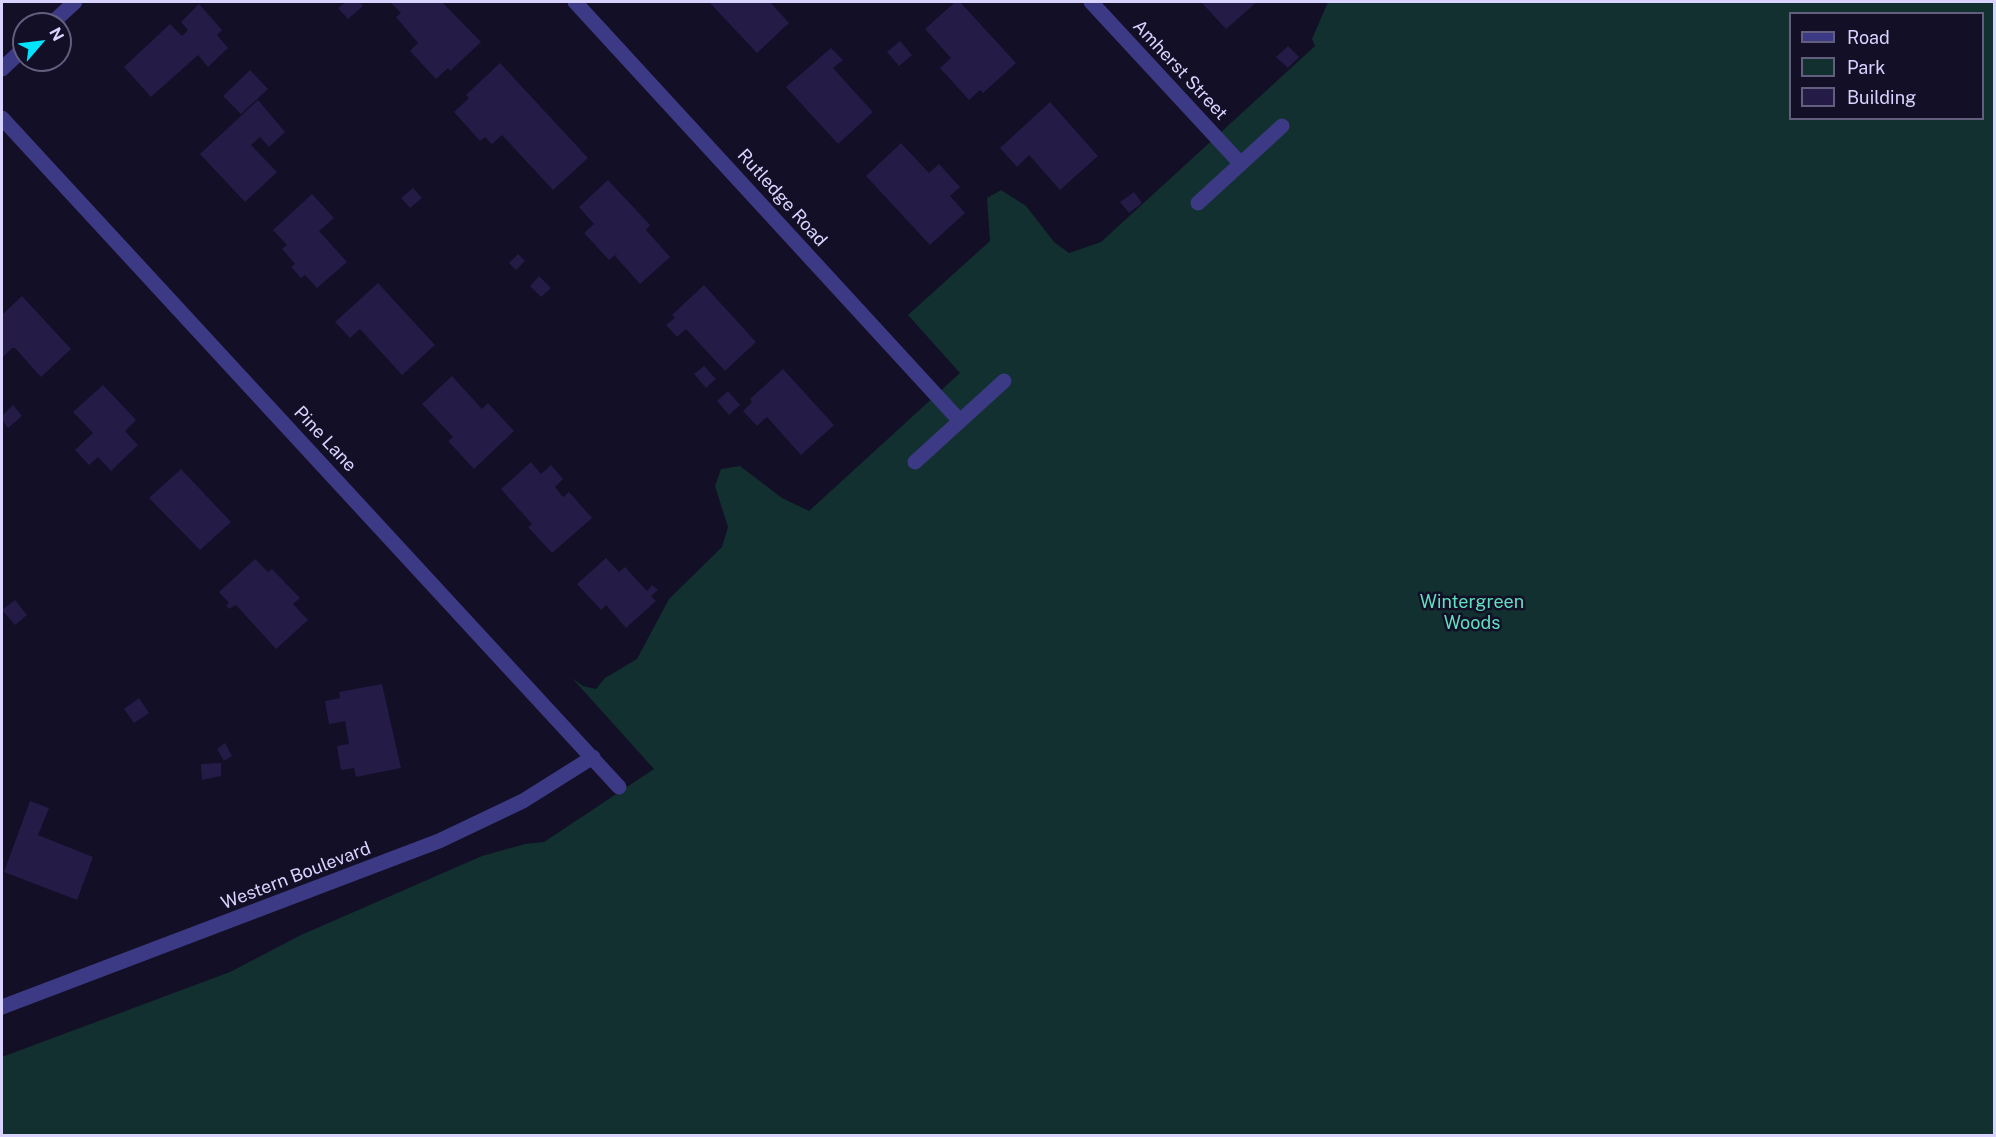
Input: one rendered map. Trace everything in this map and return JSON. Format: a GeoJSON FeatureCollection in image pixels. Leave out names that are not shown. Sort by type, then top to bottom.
{"type":"FeatureCollection","features":[{"type":"Feature","properties":{"kind":"street","name":"Rutledge Road"},"geometry":{"type":"LineString","coordinates":[[575,2],[960,421]]}},
{"type":"Feature","properties":{"kind":"street","name":"Amherst Street"},"geometry":{"type":"LineString","coordinates":[[1091,2],[1240,164]]}},
{"type":"Feature","properties":{"kind":"street","name":"Pine Lane"},"geometry":{"type":"LineString","coordinates":[[2,118],[619,787]]}},
{"type":"Feature","properties":{"kind":"street"},"geometry":{"type":"LineString","coordinates":[[1198,203],[1282,126]]}},
{"type":"Feature","properties":{"kind":"street"},"geometry":{"type":"LineString","coordinates":[[915,462],[1004,381]]}},
{"type":"Feature","properties":{"kind":"street","name":"Western Boulevard"},"geometry":{"type":"LineString","coordinates":[[2,1007],[427,847],[522,801],[592,757]]}},
{"type":"Feature","properties":{"kind":"green space","name":"Wintergreen Woods"},"geometry":{"type":"Polygon","coordinates":[[[1328,2],[1994,2],[1994,1135],[2,1136],[2,1057],[230,972],[301,935],[482,856],[525,844],[544,842],[654,769],[572,678],[583,686],[596,689],[605,678],[637,659],[669,599],[722,547],[728,527],[715,486],[721,469],[740,466],[782,498],[809,511],[960,373],[908,315],[990,241],[987,198],[1001,190],[1026,206],[1054,242],[1069,253],[1101,242],[1315,46],[1312,39],[1328,2]]]}},
{"type":"Feature","properties":{"kind":"building"},"geometry":{"type":"Polygon","coordinates":[[[346,2],[359,2],[363,6],[348,19],[338,8],[346,2]]]}},
{"type":"Feature","properties":{"kind":"building"},"geometry":{"type":"Polygon","coordinates":[[[390,2],[442,2],[481,42],[450,71],[448,68],[436,79],[410,51],[418,43],[396,17],[401,13],[390,2]]]}},
{"type":"Feature","properties":{"kind":"building"},"geometry":{"type":"Polygon","coordinates":[[[709,2],[770,2],[789,23],[757,53],[709,2]]]}},
{"type":"Feature","properties":{"kind":"building"},"geometry":{"type":"Polygon","coordinates":[[[955,2],[960,2],[1016,63],[983,93],[980,90],[969,100],[940,68],[951,58],[925,29],[955,2]]]}},
{"type":"Feature","properties":{"kind":"building"},"geometry":{"type":"Polygon","coordinates":[[[1201,2],[1257,2],[1226,29],[1201,2]]]}},
{"type":"Feature","properties":{"kind":"building"},"geometry":{"type":"Polygon","coordinates":[[[199,4],[222,30],[217,35],[228,48],[208,67],[198,55],[151,97],[124,67],[170,24],[182,36],[188,30],[181,22],[199,4]]]}},
{"type":"Feature","properties":{"kind":"building"},"geometry":{"type":"Polygon","coordinates":[[[900,41],[912,55],[899,66],[887,52],[900,41]]]}},
{"type":"Feature","properties":{"kind":"building"},"geometry":{"type":"Polygon","coordinates":[[[1288,46],[1299,57],[1288,68],[1276,57],[1288,46]]]}},
{"type":"Feature","properties":{"kind":"building"},"geometry":{"type":"Polygon","coordinates":[[[831,48],[843,60],[833,68],[873,112],[838,144],[786,87],[831,48]]]}},
{"type":"Feature","properties":{"kind":"building"},"geometry":{"type":"Polygon","coordinates":[[[500,63],[588,158],[553,190],[502,135],[492,144],[485,137],[480,141],[454,112],[469,98],[466,95],[500,63]]]}},
{"type":"Feature","properties":{"kind":"building"},"geometry":{"type":"Polygon","coordinates":[[[250,70],[268,89],[241,114],[223,96],[250,70]]]}},
{"type":"Feature","properties":{"kind":"building"},"geometry":{"type":"Polygon","coordinates":[[[258,100],[285,132],[269,147],[260,137],[251,145],[277,172],[245,202],[200,154],[258,100]]]}},
{"type":"Feature","properties":{"kind":"building"},"geometry":{"type":"Polygon","coordinates":[[[1050,102],[1098,156],[1060,190],[1029,155],[1017,167],[1000,148],[1050,102]]]}},
{"type":"Feature","properties":{"kind":"building"},"geometry":{"type":"Polygon","coordinates":[[[901,143],[929,173],[939,164],[960,187],[950,196],[965,213],[930,245],[866,176],[901,143]]]}},
{"type":"Feature","properties":{"kind":"building"},"geometry":{"type":"Polygon","coordinates":[[[608,180],[650,225],[646,230],[670,257],[640,284],[615,256],[619,252],[609,260],[584,233],[594,224],[579,207],[608,180]]]}},
{"type":"Feature","properties":{"kind":"building"},"geometry":{"type":"Polygon","coordinates":[[[413,188],[422,198],[410,208],[401,198],[413,188]]]}},
{"type":"Feature","properties":{"kind":"building"},"geometry":{"type":"Polygon","coordinates":[[[1134,192],[1142,203],[1129,213],[1120,202],[1134,192]]]}},
{"type":"Feature","properties":{"kind":"building"},"geometry":{"type":"Polygon","coordinates":[[[312,194],[334,218],[319,231],[347,262],[317,288],[305,275],[301,278],[291,267],[295,264],[282,249],[287,245],[273,230],[312,194]]]}},
{"type":"Feature","properties":{"kind":"building"},"geometry":{"type":"Polygon","coordinates":[[[518,254],[525,261],[516,270],[509,263],[518,254]]]}},
{"type":"Feature","properties":{"kind":"building"},"geometry":{"type":"Polygon","coordinates":[[[539,276],[551,288],[541,297],[530,286],[539,276]]]}},
{"type":"Feature","properties":{"kind":"building"},"geometry":{"type":"Polygon","coordinates":[[[378,283],[435,345],[402,375],[360,329],[350,338],[335,322],[378,283]]]}},
{"type":"Feature","properties":{"kind":"building"},"geometry":{"type":"Polygon","coordinates":[[[704,285],[756,342],[725,371],[686,329],[677,337],[666,325],[675,318],[672,315],[704,285]]]}},
{"type":"Feature","properties":{"kind":"building"},"geometry":{"type":"Polygon","coordinates":[[[22,296],[71,349],[41,377],[15,348],[12,348],[2,358],[2,315],[22,296]]]}},
{"type":"Feature","properties":{"kind":"building"},"geometry":{"type":"Polygon","coordinates":[[[704,366],[716,379],[706,388],[694,374],[704,366]]]}},
{"type":"Feature","properties":{"kind":"building"},"geometry":{"type":"Polygon","coordinates":[[[783,369],[834,425],[801,455],[767,417],[757,426],[743,411],[752,402],[750,399],[783,369]]]}},
{"type":"Feature","properties":{"kind":"building"},"geometry":{"type":"Polygon","coordinates":[[[452,376],[482,409],[488,403],[514,431],[474,469],[448,441],[453,437],[422,404],[452,376]]]}},
{"type":"Feature","properties":{"kind":"building"},"geometry":{"type":"Polygon","coordinates":[[[103,385],[136,420],[125,431],[138,445],[111,471],[98,457],[89,465],[75,450],[93,433],[73,412],[103,385]]]}},
{"type":"Feature","properties":{"kind":"building"},"geometry":{"type":"Polygon","coordinates":[[[728,391],[740,405],[729,415],[717,401],[728,391]]]}},
{"type":"Feature","properties":{"kind":"building"},"geometry":{"type":"Polygon","coordinates":[[[13,405],[22,416],[8,428],[2,416],[13,405]]]}},
{"type":"Feature","properties":{"kind":"building"},"geometry":{"type":"Polygon","coordinates":[[[531,462],[541,474],[551,465],[563,479],[555,487],[563,497],[569,492],[592,518],[552,553],[528,527],[532,524],[501,489],[531,462]]]}},
{"type":"Feature","properties":{"kind":"building"},"geometry":{"type":"Polygon","coordinates":[[[181,469],[231,522],[200,550],[149,498],[181,469]]]}},
{"type":"Feature","properties":{"kind":"building"},"geometry":{"type":"Polygon","coordinates":[[[606,558],[619,572],[625,567],[647,591],[652,585],[658,590],[651,596],[656,601],[626,628],[606,605],[601,610],[577,584],[606,558]]]}},
{"type":"Feature","properties":{"kind":"building"},"geometry":{"type":"Polygon","coordinates":[[[255,559],[268,572],[272,569],[300,598],[293,604],[308,620],[276,649],[236,605],[229,609],[226,605],[229,603],[219,592],[255,559]]]}},
{"type":"Feature","properties":{"kind":"building"},"geometry":{"type":"Polygon","coordinates":[[[15,600],[27,615],[15,625],[2,610],[15,600]]]}},
{"type":"Feature","properties":{"kind":"building"},"geometry":{"type":"Polygon","coordinates":[[[382,684],[401,768],[356,777],[354,768],[341,770],[337,746],[349,744],[345,721],[329,724],[325,701],[340,698],[339,692],[382,684]]]}},
{"type":"Feature","properties":{"kind":"building"},"geometry":{"type":"Polygon","coordinates":[[[139,698],[149,713],[134,723],[124,709],[139,698]]]}},
{"type":"Feature","properties":{"kind":"building"},"geometry":{"type":"Polygon","coordinates":[[[225,743],[232,756],[224,761],[217,749],[225,743]]]}},
{"type":"Feature","properties":{"kind":"building"},"geometry":{"type":"Polygon","coordinates":[[[221,763],[221,776],[202,780],[201,764],[221,763]]]}},
{"type":"Feature","properties":{"kind":"building"},"geometry":{"type":"Polygon","coordinates":[[[30,801],[49,808],[38,835],[93,857],[77,900],[4,872],[30,801]]]}}]}
